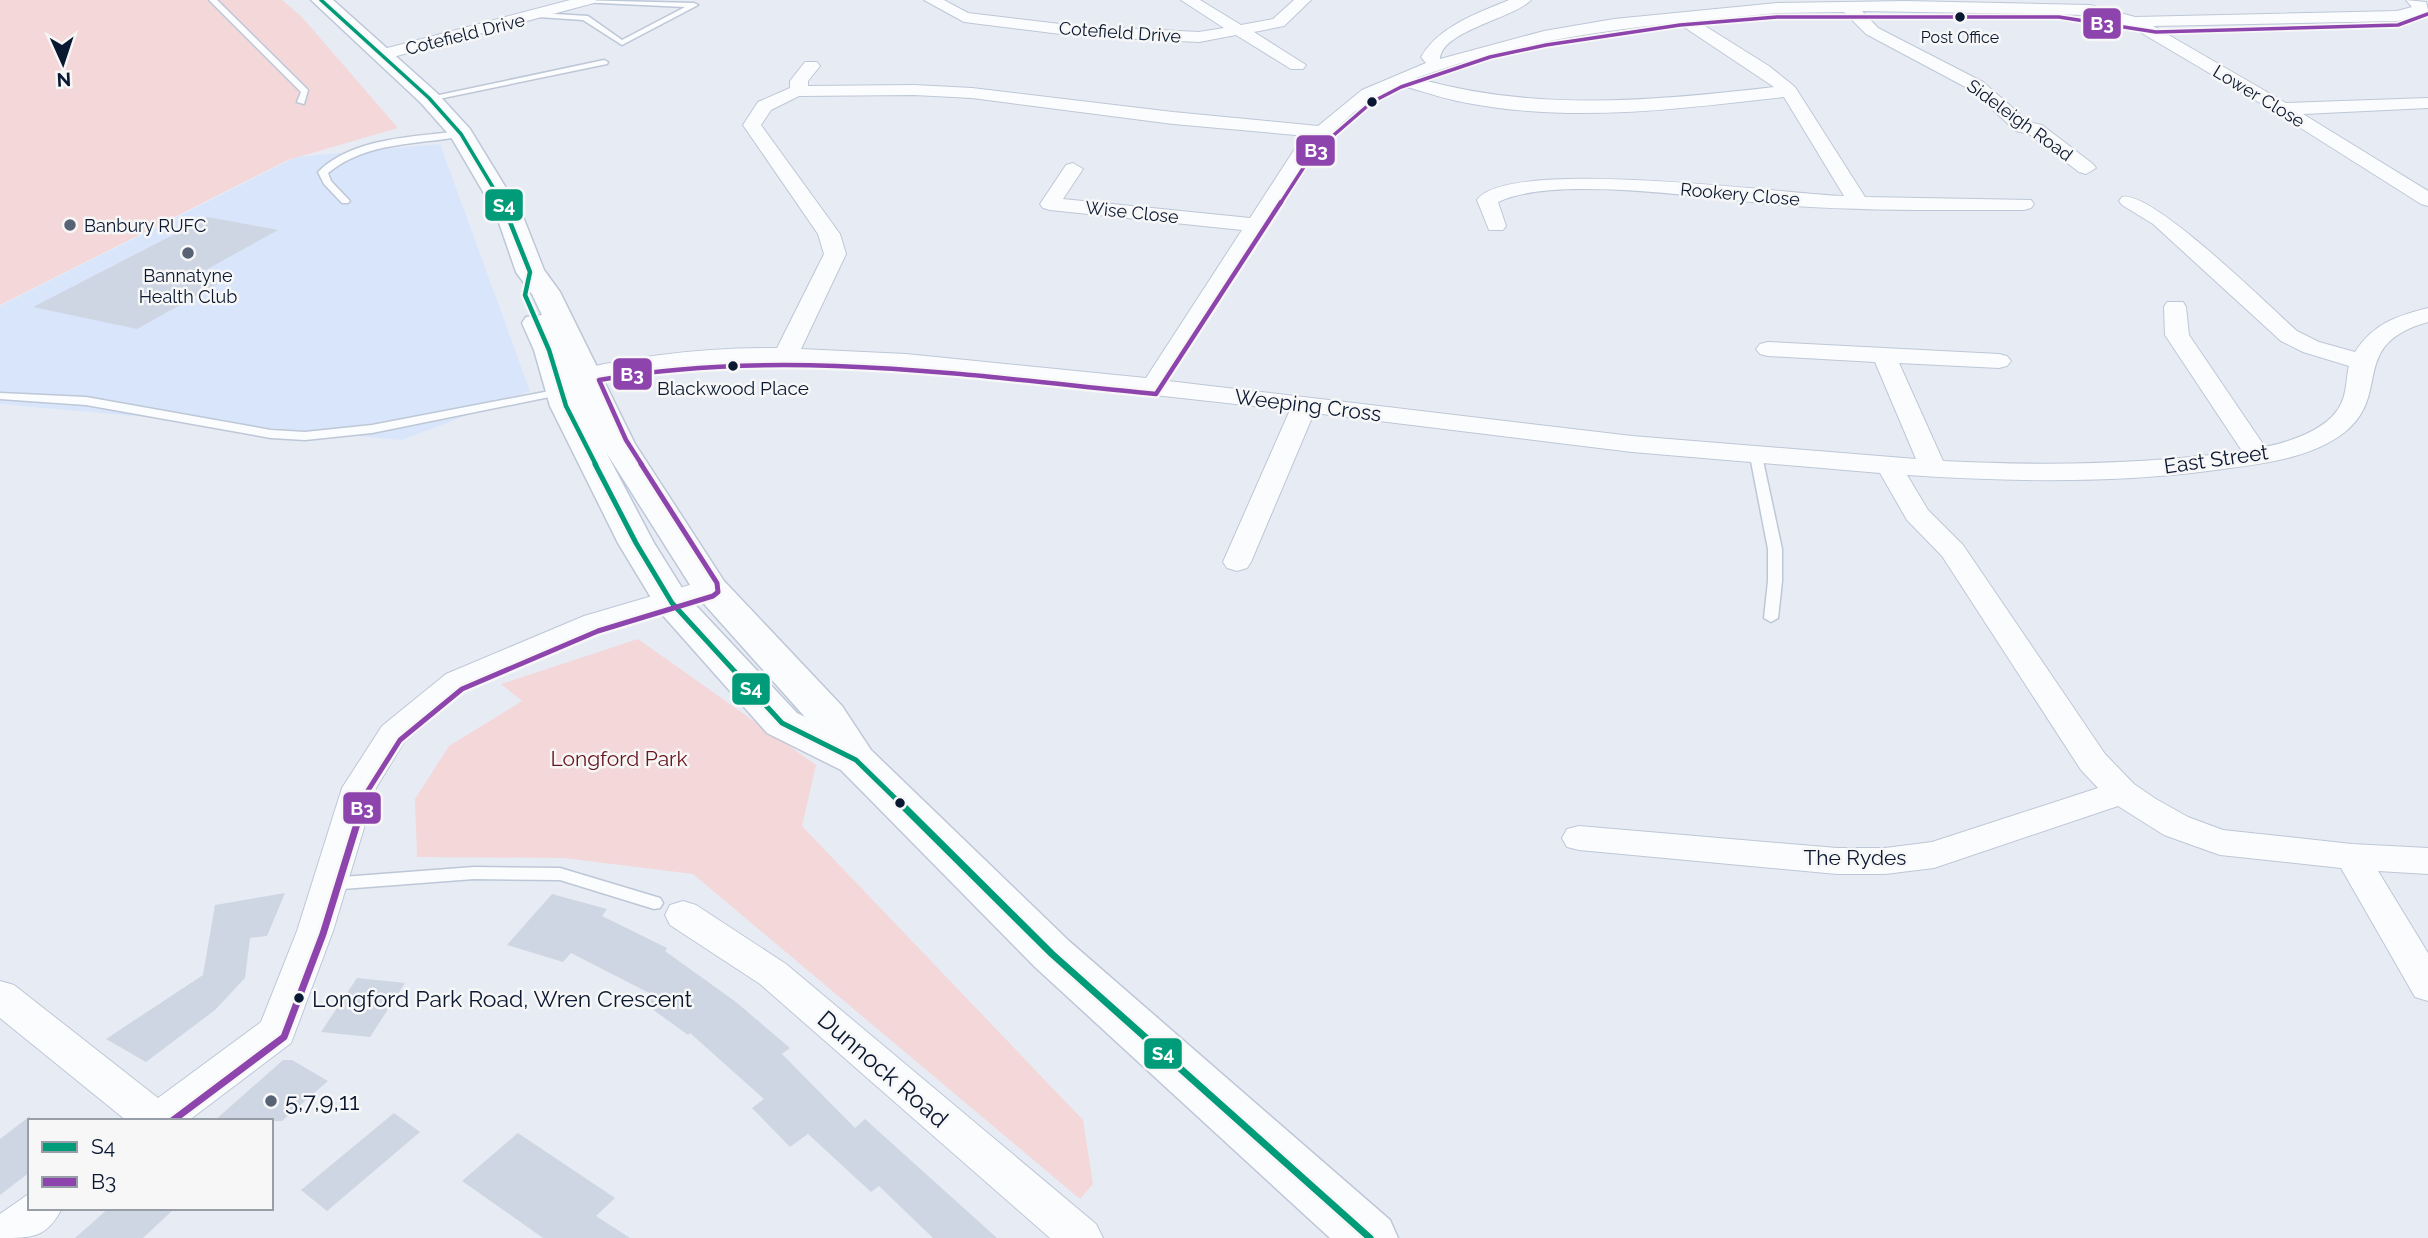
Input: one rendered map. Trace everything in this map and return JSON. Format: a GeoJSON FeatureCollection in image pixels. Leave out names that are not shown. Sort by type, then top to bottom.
{"type":"FeatureCollection","features":[{"type":"Feature","properties":{"kind":"main road"},"geometry":{"type":"LineString","coordinates":[[321,0],[429,98],[461,134],[509,214],[530,272],[525,295],[549,350],[618,444],[710,588],[827,716],[856,760],[1052,954],[1370,1238]]}},
{"type":"Feature","properties":{"kind":"main road"},"geometry":{"type":"LineString","coordinates":[[574,383],[636,543],[670,600],[782,723],[856,760]]}},
{"type":"Feature","properties":{"kind":"street","name":"Cotefield Drive"},"geometry":{"type":"LineString","coordinates":[[382,55],[538,15],[581,0]]}},
{"type":"Feature","properties":{"kind":"street","name":"Cotefield Drive"},"geometry":{"type":"LineString","coordinates":[[932,0],[964,17],[1077,30],[1199,37],[1278,23],[1303,0]]}},
{"type":"Feature","properties":{"kind":"street"},"geometry":{"type":"LineString","coordinates":[[1189,0],[1297,65]]}},
{"type":"Feature","properties":{"kind":"street"},"geometry":{"type":"LineString","coordinates":[[1436,65],[1430,57],[1431,52],[1442,43],[1480,18],[1523,0]]}},
{"type":"Feature","properties":{"kind":"street"},"geometry":{"type":"LineString","coordinates":[[2134,22],[2398,16],[2420,10],[2420,5],[2414,0]]}},
{"type":"Feature","properties":{"kind":"street","name":"Lower Close"},"geometry":{"type":"LineString","coordinates":[[1153,386],[1306,147],[1368,94],[1436,65],[1544,36],[1679,16],[1777,8],[1903,3],[2080,5],[2134,22],[2283,109],[2428,200]]}},
{"type":"Feature","properties":{"kind":"street","name":"Sideleigh Road"},"geometry":{"type":"LineString","coordinates":[[1847,6],[1872,31],[1990,94],[2023,127],[2035,129],[2086,168]]}},
{"type":"Feature","properties":{"kind":"street"},"geometry":{"type":"LineString","coordinates":[[1679,16],[1763,70],[1789,91],[1858,202]]}},
{"type":"Feature","properties":{"kind":"street"},"geometry":{"type":"LineString","coordinates":[[799,91],[799,81],[811,66]]}},
{"type":"Feature","properties":{"kind":"street"},"geometry":{"type":"LineString","coordinates":[[1398,79],[1476,99],[1553,105],[1662,105],[1789,91]]}},
{"type":"Feature","properties":{"kind":"street"},"geometry":{"type":"LineString","coordinates":[[786,355],[835,254],[829,234],[752,125],[754,115],[765,104],[799,91],[914,90],[972,93],[1173,118],[1323,131]]}},
{"type":"Feature","properties":{"kind":"street"},"geometry":{"type":"LineString","coordinates":[[2283,109],[2428,103]]}},
{"type":"Feature","properties":{"kind":"street","name":"Wise Close"},"geometry":{"type":"LineString","coordinates":[[1073,169],[1050,204],[1255,225]]}},
{"type":"Feature","properties":{"kind":"street","name":"Rookery Close"},"geometry":{"type":"LineString","coordinates":[[1496,226],[1487,200],[1493,193],[1522,185],[1664,187],[1858,202],[2024,204]]}},
{"type":"Feature","properties":{"kind":"street"},"geometry":{"type":"LineString","coordinates":[[2129,201],[2160,220],[2289,336],[2311,347],[2362,362]]}},
{"type":"Feature","properties":{"kind":"street"},"geometry":{"type":"LineString","coordinates":[[2175,307],[2177,335],[2258,456]]}},
{"type":"Feature","properties":{"kind":"street","name":"East Street"},"geometry":{"type":"LineString","coordinates":[[1934,470],[2122,470],[2258,456],[2303,445],[2336,426],[2354,406],[2362,362],[2381,332],[2403,321],[2428,315]]}},
{"type":"Feature","properties":{"kind":"street"},"geometry":{"type":"LineString","coordinates":[[1768,349],[1999,361]]}},
{"type":"Feature","properties":{"kind":"street","name":"Weeping Cross"},"geometry":{"type":"LineString","coordinates":[[574,383],[654,361],[786,355],[876,358],[1153,386],[1635,444],[1934,470]]}},
{"type":"Feature","properties":{"kind":"street"},"geometry":{"type":"LineString","coordinates":[[1884,355],[1934,470]]}},
{"type":"Feature","properties":{"kind":"street"},"geometry":{"type":"LineString","coordinates":[[1237,562],[1305,404]]}},
{"type":"Feature","properties":{"kind":"street"},"geometry":{"type":"LineString","coordinates":[[1889,466],[1917,514],[1953,551],[2093,762],[2122,792],[2176,826],[2220,842],[2352,857],[2428,861]]}},
{"type":"Feature","properties":{"kind":"street"},"geometry":{"type":"LineString","coordinates":[[160,1119],[277,1032],[315,931],[359,788],[393,734],[457,681],[595,623],[710,588]]}},
{"type":"Feature","properties":{"kind":"street","name":"The Rydes"},"geometry":{"type":"LineString","coordinates":[[1579,838],[1837,861],[1885,861],[1934,855],[2122,792]]}},
{"type":"Feature","properties":{"kind":"street"},"geometry":{"type":"LineString","coordinates":[[2352,857],[2428,986]]}},
{"type":"Feature","properties":{"kind":"street","name":"Dunnock Road"},"geometry":{"type":"LineString","coordinates":[[669,909],[773,974],[1076,1236]]}},
{"type":"Feature","properties":{"kind":"street"},"geometry":{"type":"LineString","coordinates":[[0,996],[154,1119]]}},
{"type":"Feature","properties":{"kind":"street"},"geometry":{"type":"LineString","coordinates":[[3,1238],[38,1210]]}},
{"type":"Feature","properties":{"kind":"lane"},"geometry":{"type":"LineString","coordinates":[[213,0],[305,92],[301,102]]}},
{"type":"Feature","properties":{"kind":"lane"},"geometry":{"type":"LineString","coordinates":[[538,15],[585,18],[622,43],[694,5],[666,1],[581,0]]}},
{"type":"Feature","properties":{"kind":"lane"},"geometry":{"type":"LineString","coordinates":[[429,98],[604,62]]}},
{"type":"Feature","properties":{"kind":"lane"},"geometry":{"type":"LineString","coordinates":[[345,201],[327,182],[323,172],[343,157],[388,145],[461,134]]}},
{"type":"Feature","properties":{"kind":"lane"},"geometry":{"type":"LineString","coordinates":[[0,396],[86,401],[271,434],[305,436],[372,429],[574,383]]}},
{"type":"Feature","properties":{"kind":"lane"},"geometry":{"type":"LineString","coordinates":[[1756,456],[1775,549],[1771,618]]}},
{"type":"Feature","properties":{"kind":"lane"},"geometry":{"type":"LineString","coordinates":[[329,884],[474,873],[559,874],[669,909]]}},
{"type":"Feature","properties":{"kind":"shaded area"},"geometry":{"type":"Polygon","coordinates":[[[440,144],[530,391],[402,440],[0,404],[0,306],[296,157],[440,144]]]}},
{"type":"Feature","properties":{"kind":"green space","name":"Banbury RUFC"},"geometry":{"type":"Polygon","coordinates":[[[0,0],[282,0],[301,16],[398,128],[288,160],[0,305],[0,0]]]}},
{"type":"Feature","properties":{"kind":"green space","name":"Longford Park"},"geometry":{"type":"Polygon","coordinates":[[[638,639],[816,765],[802,826],[1083,1120],[1093,1184],[1080,1199],[693,874],[564,858],[417,857],[415,799],[449,746],[522,701],[501,684],[638,639]]]}},
{"type":"Feature","properties":{"kind":"building","name":"Bannatyne Health Club"},"geometry":{"type":"Polygon","coordinates":[[[208,217],[278,230],[195,276],[223,281],[137,329],[33,307],[208,217]]]}},
{"type":"Feature","properties":{"kind":"building"},"geometry":{"type":"Polygon","coordinates":[[[285,893],[267,936],[250,938],[245,978],[215,1010],[146,1062],[106,1039],[203,975],[215,905],[285,893]]]}},
{"type":"Feature","properties":{"kind":"building"},"geometry":{"type":"Polygon","coordinates":[[[552,894],[607,909],[602,916],[667,948],[665,951],[736,1002],[790,1048],[782,1054],[855,1128],[865,1119],[997,1238],[933,1238],[879,1186],[871,1192],[808,1134],[790,1147],[752,1108],[764,1099],[690,1033],[688,1035],[641,1001],[651,994],[571,953],[563,962],[507,945],[552,894]]]}},
{"type":"Feature","properties":{"kind":"building"},"geometry":{"type":"Polygon","coordinates":[[[357,978],[405,983],[370,1037],[321,1032],[357,978]]]}},
{"type":"Feature","properties":{"kind":"building","name":"5,7,9,11"},"geometry":{"type":"Polygon","coordinates":[[[283,1060],[292,1060],[328,1081],[282,1121],[216,1119],[283,1060]]]}},
{"type":"Feature","properties":{"kind":"building"},"geometry":{"type":"Polygon","coordinates":[[[394,1113],[420,1132],[327,1211],[301,1190],[394,1113]]]}},
{"type":"Feature","properties":{"kind":"building"},"geometry":{"type":"Polygon","coordinates":[[[30,1116],[28,1174],[0,1195],[0,1139],[30,1116]]]}},
{"type":"Feature","properties":{"kind":"building"},"geometry":{"type":"Polygon","coordinates":[[[518,1133],[615,1198],[596,1216],[630,1238],[543,1238],[462,1181],[518,1133]]]}},
{"type":"Feature","properties":{"kind":"building"},"geometry":{"type":"Polygon","coordinates":[[[107,1210],[173,1210],[143,1238],[75,1238],[107,1210]]]}},
{"type":"Feature","properties":{"kind":"transit line","name":"S4"},"geometry":{"type":"LineString","coordinates":[[321,0],[429,98],[461,134],[481,163],[509,214],[530,272],[525,295],[549,350],[566,406],[636,543],[672,603],[782,723],[856,760],[1052,954],[1370,1238]]}},
{"type":"Feature","properties":{"kind":"transit line","name":"B3"},"geometry":{"type":"LineString","coordinates":[[175,1119],[284,1037],[323,934],[367,792],[400,740],[462,689],[598,631],[713,596],[718,592],[717,583],[626,440],[599,380],[655,370],[786,364],[875,367],[1156,394],[1313,153],[1354,115],[1401,87],[1490,57],[1546,45],[1680,25],[1777,17],[2059,17],[2156,32],[2398,25],[2428,14]]}},
{"type":"Feature","properties":{"kind":"place","name":"Post Office"},"geometry":{"type":"Point","coordinates":[1960,17]}},
{"type":"Feature","properties":{"kind":"place","name":"Banbury RUFC"},"geometry":{"type":"Point","coordinates":[70,225]}},
{"type":"Feature","properties":{"kind":"place","name":"Bannatyne Health Club"},"geometry":{"type":"Point","coordinates":[188,253]}},
{"type":"Feature","properties":{"kind":"place","name":"Blackwood Place"},"geometry":{"type":"Point","coordinates":[733,366]}},
{"type":"Feature","properties":{"kind":"place","name":"Longford Park Road, Wren Crescent"},"geometry":{"type":"Point","coordinates":[299,998]}},
{"type":"Feature","properties":{"kind":"place","name":"5,7,9,11"},"geometry":{"type":"Point","coordinates":[271,1101]}}]}
